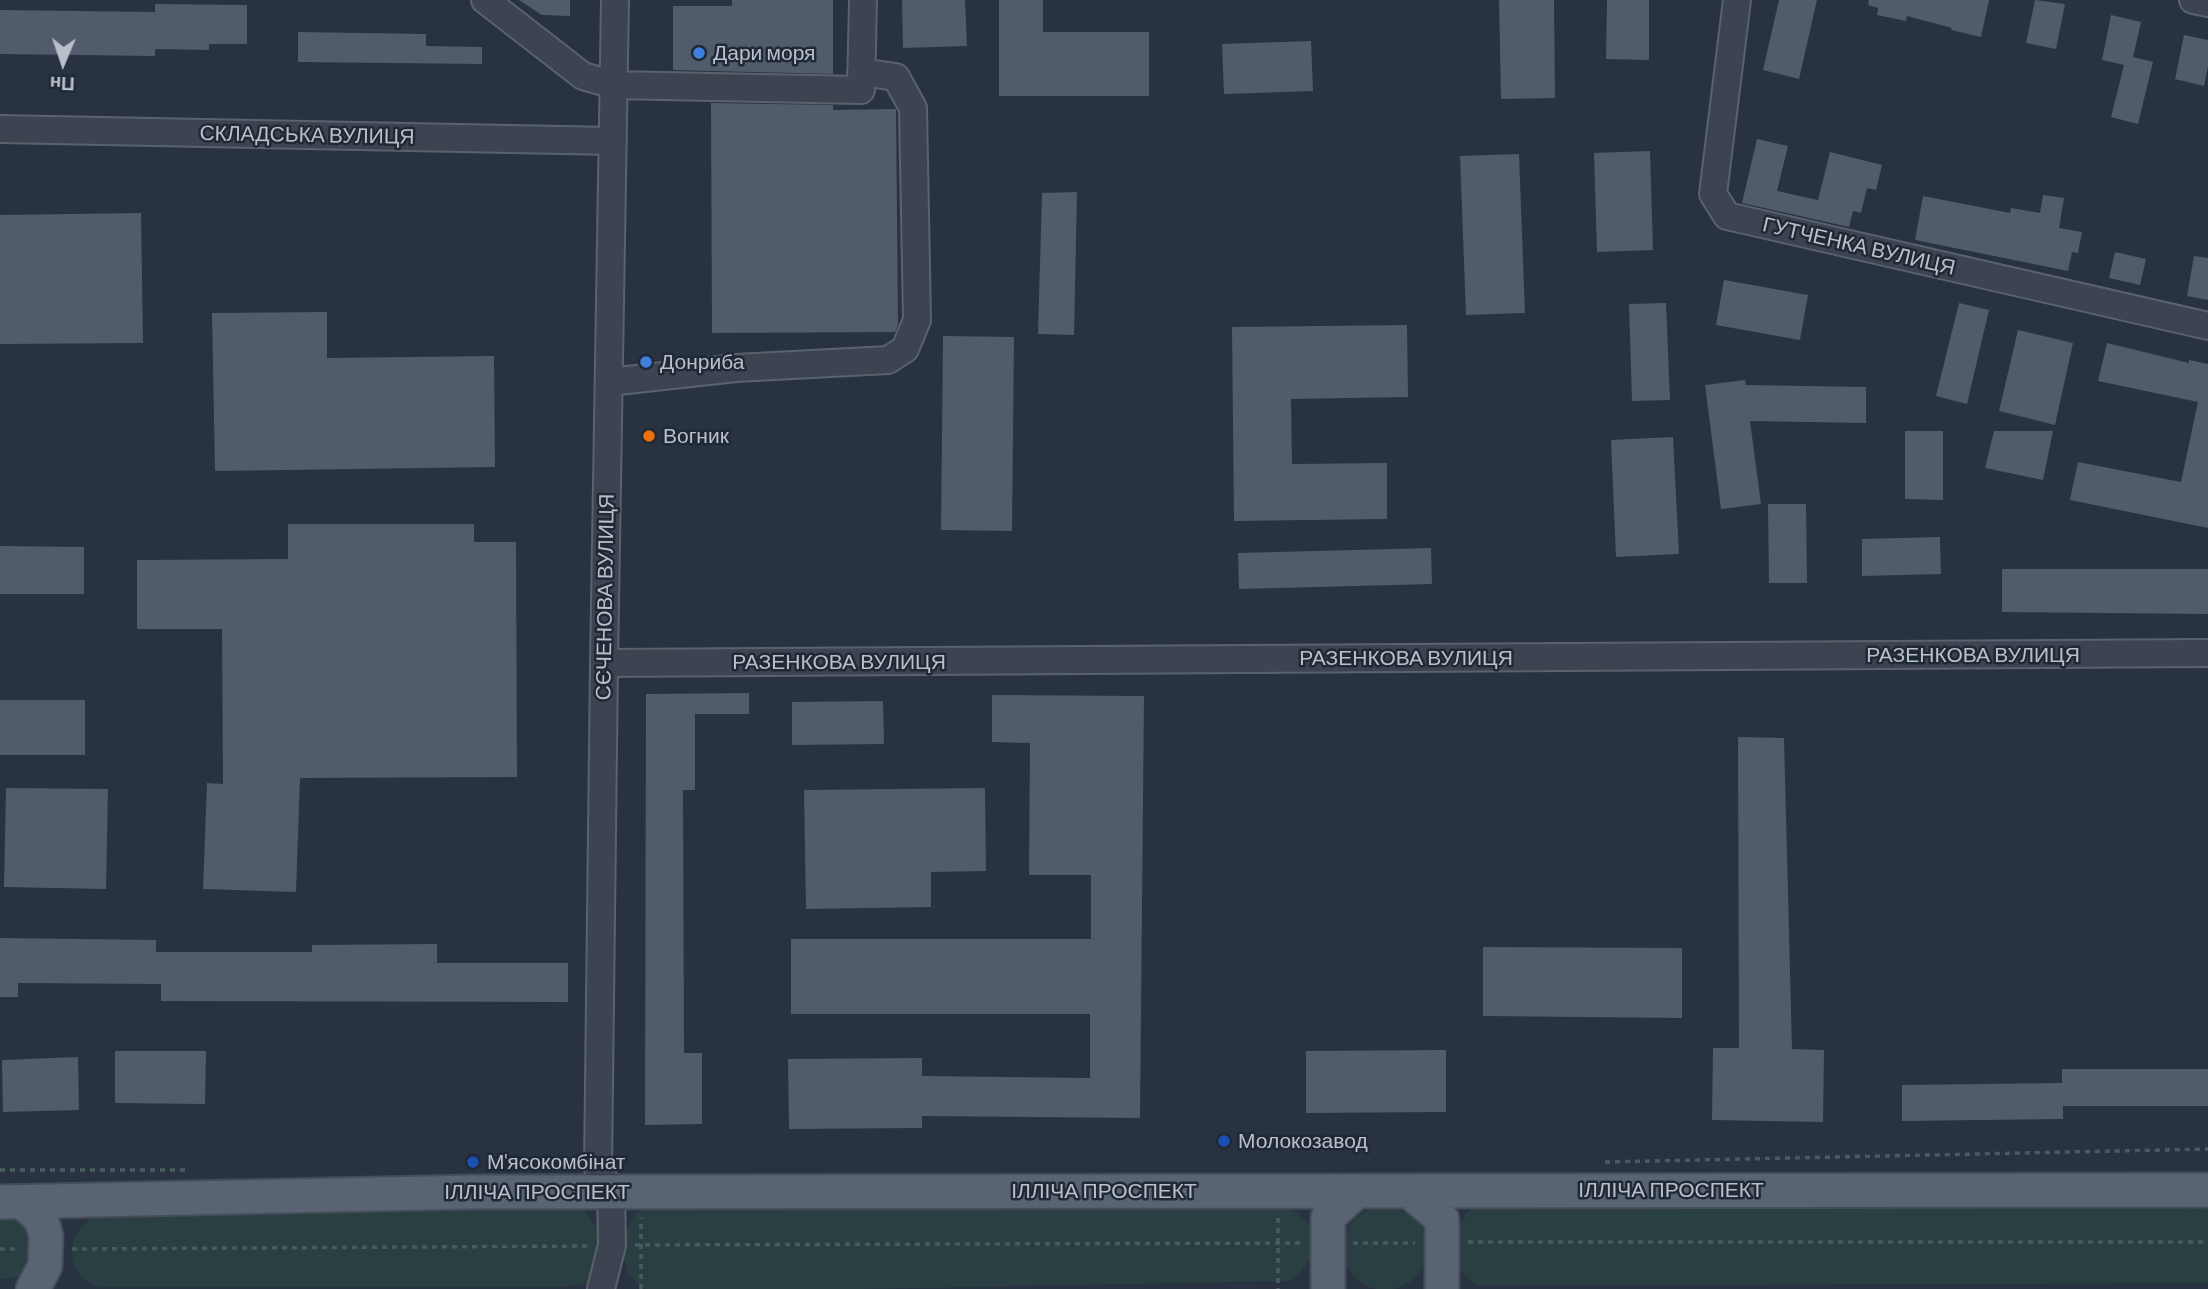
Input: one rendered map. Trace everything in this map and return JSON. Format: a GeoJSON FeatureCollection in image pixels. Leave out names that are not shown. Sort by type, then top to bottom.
{"type":"FeatureCollection","features":[{"type":"Feature","properties":{"kind":"main road","name":"ІЛЛІЧА ПРОСПЕКТ"},"geometry":{"type":"LineString","coordinates":[[11,1202],[473,1192],[2208,1190]]}},
{"type":"Feature","properties":{"kind":"main road"},"geometry":{"type":"LineString","coordinates":[[1328,1289],[1328,1217],[1357,1191]]}},
{"type":"Feature","properties":{"kind":"main road"},"geometry":{"type":"LineString","coordinates":[[1409,1191],[1442,1219],[1442,1289]]}},
{"type":"Feature","properties":{"kind":"main road"},"geometry":{"type":"LineString","coordinates":[[11,1202],[42,1221],[46,1249],[45,1266],[33,1289]]}},
{"type":"Feature","properties":{"kind":"street"},"geometry":{"type":"LineString","coordinates":[[485,0],[583,76],[614,85],[861,90],[863,0]]}},
{"type":"Feature","properties":{"kind":"street","name":"СЄЧЕНОВА ВУЛИЦЯ"},"geometry":{"type":"LineString","coordinates":[[615,0],[598,1169],[626,1192]]}},
{"type":"Feature","properties":{"kind":"street","name":"ГУТЧЕНКА ВУЛИЦЯ"},"geometry":{"type":"LineString","coordinates":[[1737,0],[1713,194],[1727,216],[2208,326]]}},
{"type":"Feature","properties":{"kind":"street"},"geometry":{"type":"LineString","coordinates":[[2193,0],[2208,3]]}},
{"type":"Feature","properties":{"kind":"street"},"geometry":{"type":"LineString","coordinates":[[609,383],[736,368],[888,360],[905,349],[917,320],[913,108],[896,76],[861,72]]}},
{"type":"Feature","properties":{"kind":"street","name":"СКЛАДСЬКА ВУЛИЦЯ"},"geometry":{"type":"LineString","coordinates":[[0,129],[613,141]]}},
{"type":"Feature","properties":{"kind":"street","name":"РАЗЕНКОВА ВУЛИЦЯ"},"geometry":{"type":"LineString","coordinates":[[604,663],[2208,653]]}},
{"type":"Feature","properties":{"kind":"street"},"geometry":{"type":"LineString","coordinates":[[601,1289],[626,1192]]}},
{"type":"Feature","properties":{"kind":"path"},"geometry":{"type":"LineString","coordinates":[[1278,1289],[1279,1191]]}},
{"type":"Feature","properties":{"kind":"path"},"geometry":{"type":"LineString","coordinates":[[626,1192],[641,1245],[640,1289]]}},
{"type":"Feature","properties":{"kind":"path"},"geometry":{"type":"LineString","coordinates":[[0,1249],[1441,1242],[2208,1242]]}},
{"type":"Feature","properties":{"kind":"green space"},"geometry":{"type":"Polygon","coordinates":[[[2208,1202],[2208,1283],[1478,1286],[1461,1272],[1457,1258],[1456,1240],[1459,1229],[1466,1214],[1478,1203],[2208,1202]]]}},
{"type":"Feature","properties":{"kind":"green space"},"geometry":{"type":"Polygon","coordinates":[[[1270,1203],[1291,1209],[1307,1221],[1313,1239],[1311,1258],[1301,1272],[1288,1281],[863,1289],[647,1289],[640,1287],[628,1273],[623,1257],[623,1241],[627,1228],[637,1212],[655,1207],[1270,1203]]]}},
{"type":"Feature","properties":{"kind":"green space"},"geometry":{"type":"Polygon","coordinates":[[[1377,1206],[1393,1206],[1409,1213],[1420,1224],[1427,1240],[1424,1264],[1415,1278],[1393,1290],[1377,1290],[1361,1283],[1350,1272],[1343,1256],[1343,1240],[1350,1224],[1361,1213],[1377,1206]]]}},
{"type":"Feature","properties":{"kind":"green space"},"geometry":{"type":"Polygon","coordinates":[[[583,1207],[596,1227],[599,1248],[597,1272],[588,1282],[567,1287],[101,1287],[89,1283],[80,1275],[74,1264],[72,1251],[80,1228],[101,1215],[583,1207]]]}},
{"type":"Feature","properties":{"kind":"green space"},"geometry":{"type":"Polygon","coordinates":[[[0,1212],[8,1212],[34,1230],[27,1271],[18,1277],[0,1279],[0,1212]]]}},
{"type":"Feature","properties":{"kind":"building"},"geometry":{"type":"Polygon","coordinates":[[[519,0],[570,0],[570,16],[542,15],[519,0]]]}},
{"type":"Feature","properties":{"kind":"building"},"geometry":{"type":"Polygon","coordinates":[[[732,0],[833,0],[833,74],[673,70],[673,6],[732,6],[732,0]]]}},
{"type":"Feature","properties":{"kind":"building"},"geometry":{"type":"Polygon","coordinates":[[[902,0],[965,0],[967,46],[903,48],[902,0]]]}},
{"type":"Feature","properties":{"kind":"building"},"geometry":{"type":"Polygon","coordinates":[[[999,0],[1043,0],[1043,32],[1149,32],[1149,96],[999,96],[999,0]]]}},
{"type":"Feature","properties":{"kind":"building"},"geometry":{"type":"Polygon","coordinates":[[[1499,0],[1554,0],[1555,98],[1501,99],[1499,0]]]}},
{"type":"Feature","properties":{"kind":"building"},"geometry":{"type":"Polygon","coordinates":[[[1607,0],[1649,0],[1649,60],[1606,59],[1607,0]]]}},
{"type":"Feature","properties":{"kind":"building"},"geometry":{"type":"Polygon","coordinates":[[[1779,0],[1817,0],[1799,79],[1763,70],[1779,0]]]}},
{"type":"Feature","properties":{"kind":"building"},"geometry":{"type":"Polygon","coordinates":[[[1869,0],[1989,0],[1981,37],[1907,16],[1906,21],[1877,15],[1878,8],[1868,5],[1869,0]]]}},
{"type":"Feature","properties":{"kind":"building"},"geometry":{"type":"Polygon","coordinates":[[[2035,0],[2065,4],[2056,49],[2026,43],[2035,0]]]}},
{"type":"Feature","properties":{"kind":"building"},"geometry":{"type":"Polygon","coordinates":[[[155,4],[247,5],[247,44],[209,44],[209,50],[155,49],[155,56],[0,54],[0,10],[155,12],[155,4]]]}},
{"type":"Feature","properties":{"kind":"building"},"geometry":{"type":"Polygon","coordinates":[[[2111,15],[2141,22],[2133,57],[2153,62],[2138,124],[2111,117],[2124,65],[2102,60],[2111,15]]]}},
{"type":"Feature","properties":{"kind":"building"},"geometry":{"type":"Polygon","coordinates":[[[298,32],[426,34],[426,46],[482,47],[482,64],[298,62],[298,32]]]}},
{"type":"Feature","properties":{"kind":"building"},"geometry":{"type":"Polygon","coordinates":[[[2184,35],[2208,40],[2208,66],[2204,86],[2175,79],[2184,35]]]}},
{"type":"Feature","properties":{"kind":"building"},"geometry":{"type":"Polygon","coordinates":[[[1311,41],[1313,91],[1224,94],[1222,44],[1311,41]]]}},
{"type":"Feature","properties":{"kind":"building"},"geometry":{"type":"Polygon","coordinates":[[[711,103],[833,105],[833,110],[896,109],[898,325],[895,332],[712,333],[711,103]]]}},
{"type":"Feature","properties":{"kind":"building"},"geometry":{"type":"Polygon","coordinates":[[[1757,139],[1788,146],[1777,191],[1818,200],[1830,152],[1882,165],[1876,190],[1867,188],[1861,213],[1853,211],[1849,227],[1742,203],[1757,139]]]}},
{"type":"Feature","properties":{"kind":"building"},"geometry":{"type":"Polygon","coordinates":[[[1650,151],[1653,250],[1597,252],[1594,153],[1650,151]]]}},
{"type":"Feature","properties":{"kind":"building"},"geometry":{"type":"Polygon","coordinates":[[[1519,154],[1525,313],[1466,315],[1460,156],[1519,154]]]}},
{"type":"Feature","properties":{"kind":"building"},"geometry":{"type":"Polygon","coordinates":[[[1077,192],[1074,335],[1038,334],[1042,193],[1077,192]]]}},
{"type":"Feature","properties":{"kind":"building"},"geometry":{"type":"Polygon","coordinates":[[[2043,195],[2064,198],[2059,228],[2082,232],[2078,253],[2072,252],[2068,271],[1915,240],[1923,196],[2010,213],[2011,208],[2040,213],[2043,195]]]}},
{"type":"Feature","properties":{"kind":"building"},"geometry":{"type":"Polygon","coordinates":[[[141,213],[143,343],[0,344],[0,215],[141,213]]]}},
{"type":"Feature","properties":{"kind":"building"},"geometry":{"type":"Polygon","coordinates":[[[2115,252],[2146,259],[2140,285],[2109,278],[2115,252]]]}},
{"type":"Feature","properties":{"kind":"building"},"geometry":{"type":"Polygon","coordinates":[[[2194,256],[2208,258],[2208,300],[2187,296],[2194,256]]]}},
{"type":"Feature","properties":{"kind":"building"},"geometry":{"type":"Polygon","coordinates":[[[1724,280],[1808,295],[1800,340],[1716,325],[1724,280]]]}},
{"type":"Feature","properties":{"kind":"building"},"geometry":{"type":"Polygon","coordinates":[[[1666,303],[1670,400],[1632,401],[1629,304],[1666,303]]]}},
{"type":"Feature","properties":{"kind":"building"},"geometry":{"type":"Polygon","coordinates":[[[1959,303],[1989,310],[1967,404],[1936,396],[1959,303]]]}},
{"type":"Feature","properties":{"kind":"building"},"geometry":{"type":"Polygon","coordinates":[[[327,312],[327,358],[494,356],[495,467],[215,471],[212,313],[327,312]]]}},
{"type":"Feature","properties":{"kind":"building"},"geometry":{"type":"Polygon","coordinates":[[[1407,325],[1408,397],[1291,399],[1292,464],[1387,463],[1387,519],[1234,521],[1232,327],[1407,325]]]}},
{"type":"Feature","properties":{"kind":"building"},"geometry":{"type":"Polygon","coordinates":[[[2018,330],[2073,343],[2055,425],[1999,411],[2018,330]]]}},
{"type":"Feature","properties":{"kind":"building"},"geometry":{"type":"Polygon","coordinates":[[[943,336],[1014,337],[1012,531],[941,530],[943,336]]]}},
{"type":"Feature","properties":{"kind":"building"},"geometry":{"type":"Polygon","coordinates":[[[2107,343],[2189,363],[2189,360],[2208,364],[2208,528],[2070,500],[2078,462],[2181,482],[2198,402],[2098,381],[2107,343]]]}},
{"type":"Feature","properties":{"kind":"building"},"geometry":{"type":"Polygon","coordinates":[[[1745,380],[1746,385],[1866,387],[1866,423],[1750,421],[1761,504],[1721,509],[1705,385],[1745,380]]]}},
{"type":"Feature","properties":{"kind":"building"},"geometry":{"type":"Polygon","coordinates":[[[1905,431],[1943,431],[1943,500],[1905,499],[1905,431]]]}},
{"type":"Feature","properties":{"kind":"building"},"geometry":{"type":"Polygon","coordinates":[[[1994,431],[2053,431],[2043,480],[1985,468],[1994,431]]]}},
{"type":"Feature","properties":{"kind":"building"},"geometry":{"type":"Polygon","coordinates":[[[1673,437],[1679,554],[1616,557],[1611,440],[1673,437]]]}},
{"type":"Feature","properties":{"kind":"building"},"geometry":{"type":"Polygon","coordinates":[[[1768,504],[1806,504],[1807,583],[1769,583],[1768,504]]]}},
{"type":"Feature","properties":{"kind":"building"},"geometry":{"type":"Polygon","coordinates":[[[288,524],[474,524],[474,542],[516,542],[517,777],[300,778],[296,892],[203,889],[207,783],[223,784],[222,629],[137,629],[137,560],[288,559],[288,524]]]}},
{"type":"Feature","properties":{"kind":"building"},"geometry":{"type":"Polygon","coordinates":[[[1940,537],[1941,574],[1862,576],[1862,539],[1940,537]]]}},
{"type":"Feature","properties":{"kind":"building"},"geometry":{"type":"Polygon","coordinates":[[[0,546],[84,547],[84,594],[0,594],[0,546]]]}},
{"type":"Feature","properties":{"kind":"building"},"geometry":{"type":"Polygon","coordinates":[[[1431,548],[1432,584],[1239,589],[1238,553],[1431,548]]]}},
{"type":"Feature","properties":{"kind":"building"},"geometry":{"type":"Polygon","coordinates":[[[2002,569],[2208,569],[2208,614],[2002,612],[2002,569]]]}},
{"type":"Feature","properties":{"kind":"building"},"geometry":{"type":"Polygon","coordinates":[[[749,693],[749,714],[695,714],[695,790],[683,790],[684,1053],[702,1053],[702,1124],[645,1125],[646,694],[749,693]]]}},
{"type":"Feature","properties":{"kind":"building"},"geometry":{"type":"Polygon","coordinates":[[[992,695],[1144,696],[1140,1118],[922,1116],[922,1128],[789,1129],[788,1059],[922,1058],[922,1076],[1090,1078],[1090,1014],[791,1014],[791,939],[1091,939],[1091,875],[1029,875],[1030,743],[992,742],[992,695]]]}},
{"type":"Feature","properties":{"kind":"building"},"geometry":{"type":"Polygon","coordinates":[[[0,700],[85,700],[85,755],[0,755],[0,700]]]}},
{"type":"Feature","properties":{"kind":"building"},"geometry":{"type":"Polygon","coordinates":[[[883,701],[884,744],[792,745],[792,702],[883,701]]]}},
{"type":"Feature","properties":{"kind":"building"},"geometry":{"type":"Polygon","coordinates":[[[1738,737],[1784,738],[1792,1049],[1824,1050],[1823,1122],[1712,1120],[1713,1048],[1739,1048],[1738,737]]]}},
{"type":"Feature","properties":{"kind":"building"},"geometry":{"type":"Polygon","coordinates":[[[6,788],[108,789],[106,889],[4,887],[6,788]]]}},
{"type":"Feature","properties":{"kind":"building"},"geometry":{"type":"Polygon","coordinates":[[[985,788],[986,871],[931,872],[931,907],[806,909],[804,790],[985,788]]]}},
{"type":"Feature","properties":{"kind":"building"},"geometry":{"type":"Polygon","coordinates":[[[0,938],[156,940],[156,952],[312,952],[312,945],[437,944],[437,963],[568,963],[568,1002],[161,1001],[161,984],[18,983],[18,997],[0,997],[0,938]]]}},
{"type":"Feature","properties":{"kind":"building"},"geometry":{"type":"Polygon","coordinates":[[[1483,947],[1682,948],[1682,1018],[1483,1016],[1483,947]]]}},
{"type":"Feature","properties":{"kind":"building"},"geometry":{"type":"Polygon","coordinates":[[[1446,1050],[1446,1112],[1306,1113],[1306,1051],[1446,1050]]]}},
{"type":"Feature","properties":{"kind":"building"},"geometry":{"type":"Polygon","coordinates":[[[115,1051],[206,1051],[205,1104],[115,1103],[115,1051]]]}},
{"type":"Feature","properties":{"kind":"building"},"geometry":{"type":"Polygon","coordinates":[[[78,1057],[79,1110],[3,1112],[2,1060],[78,1057]]]}},
{"type":"Feature","properties":{"kind":"building"},"geometry":{"type":"Polygon","coordinates":[[[2062,1069],[2208,1069],[2208,1106],[2063,1106],[2063,1119],[1902,1121],[1902,1085],[2062,1083],[2062,1069]]]}},
{"type":"Feature","properties":{"kind":"place","name":"Дари моря"},"geometry":{"type":"Point","coordinates":[699,53]}},
{"type":"Feature","properties":{"kind":"place","name":"Донриба"},"geometry":{"type":"Point","coordinates":[646,362]}},
{"type":"Feature","properties":{"kind":"place","name":"Вогник"},"geometry":{"type":"Point","coordinates":[649,436]}},
{"type":"Feature","properties":{"kind":"place","name":"Молокозавод"},"geometry":{"type":"Point","coordinates":[1224,1141]}},
{"type":"Feature","properties":{"kind":"place","name":"М'ясокомбінат"},"geometry":{"type":"Point","coordinates":[473,1162]}}]}
